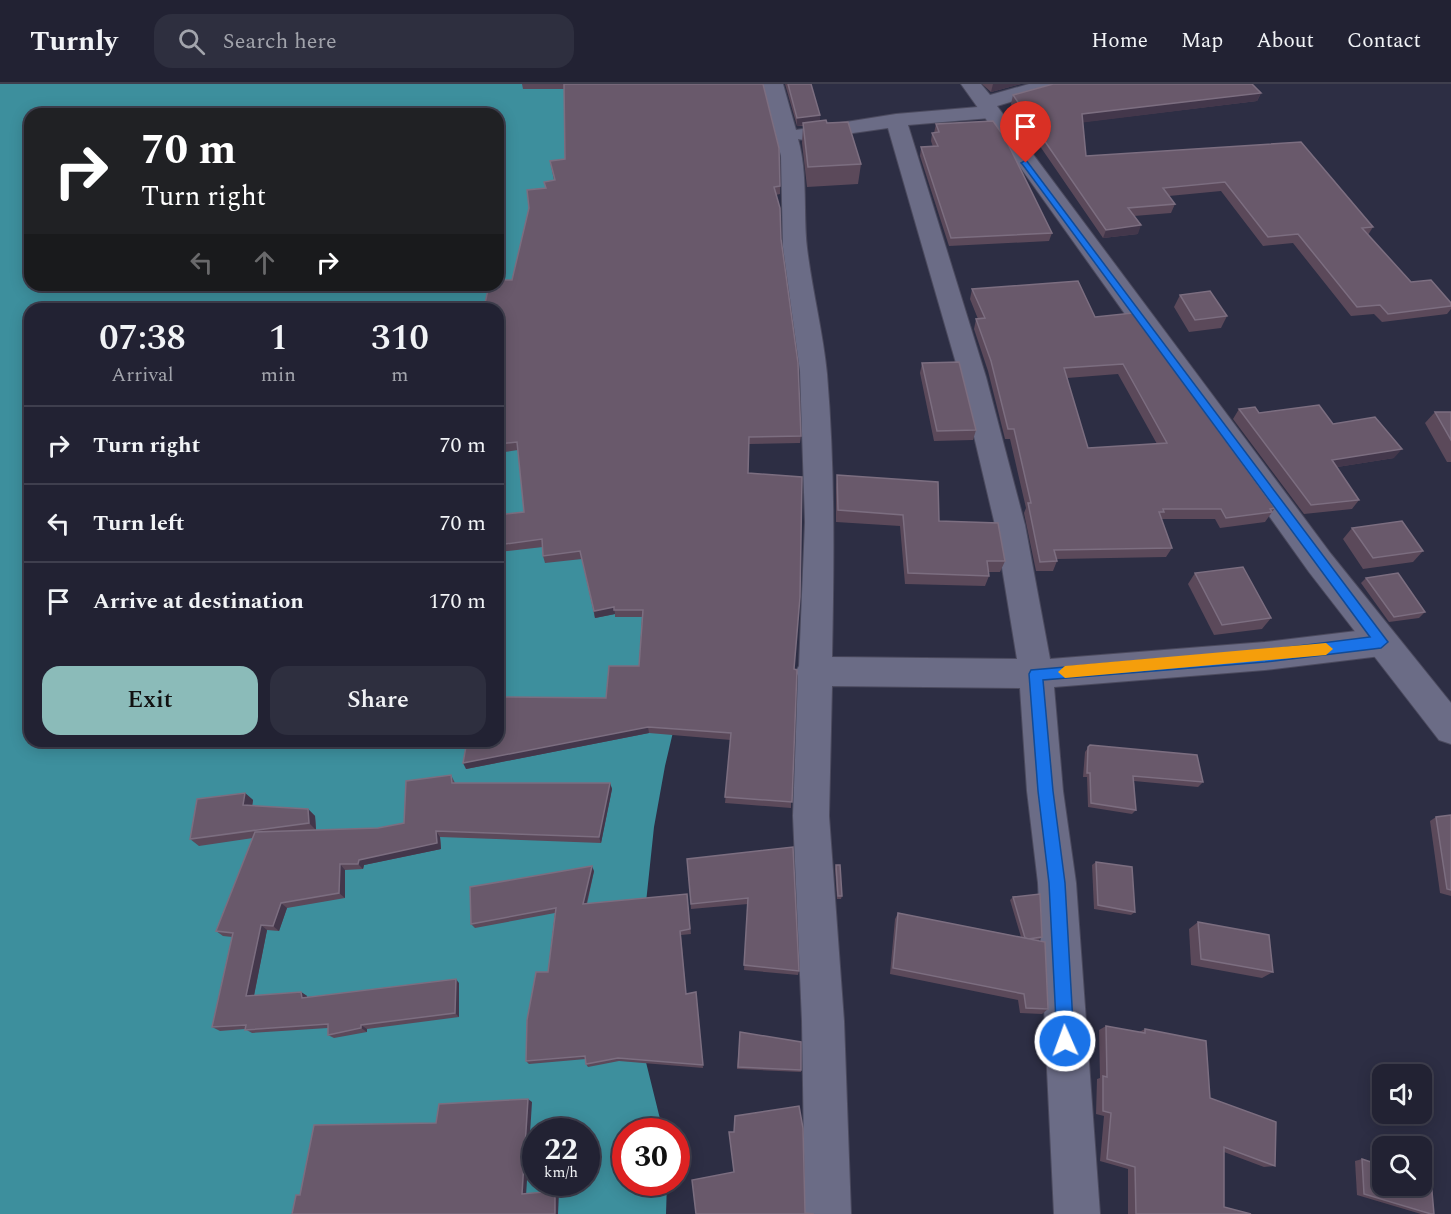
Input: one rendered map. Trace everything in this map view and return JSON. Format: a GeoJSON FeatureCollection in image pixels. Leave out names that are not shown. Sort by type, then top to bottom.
{"type":"FeatureCollection","features":[{"type":"Feature","properties":{"kind":"street"},"geometry":{"type":"LineString","coordinates":[[773,84],[792,156],[795,247],[813,371],[816,420],[820,522],[813,671],[811,816],[823,1021],[828,1214]]}},
{"type":"Feature","properties":{"kind":"street"},"geometry":{"type":"LineString","coordinates":[[788,136],[896,120],[1051,84]]}},
{"type":"Feature","properties":{"kind":"street"},"geometry":{"type":"LineString","coordinates":[[981,100],[1381,642],[1451,729]]}},
{"type":"Feature","properties":{"kind":"street"},"geometry":{"type":"LineString","coordinates":[[896,120],[973,377],[1010,525],[1036,674],[1057,883],[1077,1214]]}},
{"type":"Feature","properties":{"kind":"street"},"geometry":{"type":"LineString","coordinates":[[813,671],[1036,674],[1265,656],[1381,642]]}},
{"type":"Feature","properties":{"kind":"shaded area"},"geometry":{"type":"Polygon","coordinates":[[[0,84],[679,84],[682,694],[665,766],[654,827],[645,912],[640,1038],[660,1118],[612,1118],[612,1196],[667,1196],[666,1214],[0,1214],[0,84]]]}},
{"type":"Feature","properties":{"kind":"building"},"geometry":{"type":"Polygon","coordinates":[[[564,84],[763,84],[779,148],[780,186],[774,187],[780,208],[781,239],[798,363],[801,436],[749,437],[748,473],[802,477],[800,597],[794,669],[797,670],[792,802],[725,797],[731,733],[648,727],[463,763],[466,747],[504,747],[504,697],[606,698],[609,666],[639,666],[643,610],[614,610],[614,607],[594,611],[580,551],[543,556],[542,539],[504,544],[504,514],[524,512],[517,442],[504,443],[504,303],[485,303],[488,291],[504,291],[504,280],[512,280],[529,208],[527,190],[546,188],[544,182],[555,180],[550,161],[565,159],[564,84]]]}},
{"type":"Feature","properties":{"kind":"building"},"geometry":{"type":"Polygon","coordinates":[[[788,84],[811,84],[820,115],[797,118],[788,84]]]}},
{"type":"Feature","properties":{"kind":"building"},"geometry":{"type":"Polygon","coordinates":[[[1053,84],[1252,84],[1261,93],[1082,114],[1086,156],[1301,142],[1373,227],[1362,228],[1411,282],[1431,280],[1451,303],[1451,306],[1388,314],[1380,305],[1357,307],[1298,234],[1268,237],[1225,182],[1163,188],[1175,204],[1128,208],[1141,225],[1106,230],[1013,95],[1053,84]]]}},
{"type":"Feature","properties":{"kind":"building"},"geometry":{"type":"Polygon","coordinates":[[[826,120],[827,123],[848,122],[861,164],[808,167],[803,123],[826,120]]]}},
{"type":"Feature","properties":{"kind":"building"},"geometry":{"type":"Polygon","coordinates":[[[993,121],[1005,138],[1052,233],[951,238],[921,147],[938,146],[932,133],[939,132],[936,124],[993,121]]]}},
{"type":"Feature","properties":{"kind":"building"},"geometry":{"type":"Polygon","coordinates":[[[1078,281],[1095,317],[1133,313],[1275,508],[1270,509],[1272,512],[1226,518],[1221,509],[1163,509],[1164,512],[1159,512],[1172,548],[1054,550],[1057,561],[1040,562],[1028,503],[1031,503],[1014,429],[1008,429],[991,361],[976,319],[985,318],[972,289],[1078,281]],[[1123,364],[1064,368],[1088,448],[1167,443],[1123,364]]]}},
{"type":"Feature","properties":{"kind":"building"},"geometry":{"type":"Polygon","coordinates":[[[1210,291],[1227,316],[1195,320],[1180,295],[1210,291]]]}},
{"type":"Feature","properties":{"kind":"building"},"geometry":{"type":"Polygon","coordinates":[[[959,362],[976,430],[937,431],[922,363],[959,362]]]}},
{"type":"Feature","properties":{"kind":"building"},"geometry":{"type":"Polygon","coordinates":[[[1319,405],[1333,424],[1375,417],[1402,449],[1332,460],[1359,500],[1311,505],[1239,409],[1255,407],[1259,413],[1319,405]]]}},
{"type":"Feature","properties":{"kind":"building"},"geometry":{"type":"Polygon","coordinates":[[[1435,412],[1451,412],[1451,440],[1435,412]]]}},
{"type":"Feature","properties":{"kind":"building"},"geometry":{"type":"Polygon","coordinates":[[[837,475],[938,482],[939,521],[998,523],[1005,561],[987,561],[989,576],[908,573],[903,515],[838,510],[837,475]]]}},
{"type":"Feature","properties":{"kind":"building"},"geometry":{"type":"Polygon","coordinates":[[[1402,521],[1423,551],[1373,558],[1352,528],[1402,521]]]}},
{"type":"Feature","properties":{"kind":"building"},"geometry":{"type":"Polygon","coordinates":[[[1243,567],[1271,618],[1222,625],[1195,573],[1243,567]]]}},
{"type":"Feature","properties":{"kind":"building"},"geometry":{"type":"Polygon","coordinates":[[[1398,573],[1425,612],[1394,617],[1366,578],[1398,573]]]}},
{"type":"Feature","properties":{"kind":"building"},"geometry":{"type":"Polygon","coordinates":[[[1090,745],[1197,755],[1203,782],[1133,776],[1136,810],[1091,803],[1090,773],[1087,773],[1090,745]]]}},
{"type":"Feature","properties":{"kind":"building"},"geometry":{"type":"Polygon","coordinates":[[[451,775],[452,783],[610,783],[599,837],[436,831],[437,843],[359,860],[358,864],[340,864],[339,893],[281,903],[273,926],[261,925],[246,996],[301,992],[302,998],[456,979],[455,1013],[361,1025],[361,1028],[328,1035],[328,1024],[245,1030],[246,1025],[212,1027],[233,933],[216,931],[255,832],[378,828],[404,823],[406,781],[451,775]]]}},
{"type":"Feature","properties":{"kind":"building"},"geometry":{"type":"Polygon","coordinates":[[[245,793],[243,805],[308,809],[309,823],[190,839],[197,799],[245,793]]]}},
{"type":"Feature","properties":{"kind":"building"},"geometry":{"type":"Polygon","coordinates":[[[1451,815],[1451,890],[1447,889],[1436,817],[1451,815]]]}},
{"type":"Feature","properties":{"kind":"building"},"geometry":{"type":"Polygon","coordinates":[[[793,847],[799,971],[744,965],[748,898],[691,904],[687,859],[793,847]]]}},
{"type":"Feature","properties":{"kind":"building"},"geometry":{"type":"Polygon","coordinates":[[[1096,862],[1132,867],[1135,912],[1098,905],[1096,862]]]}},
{"type":"Feature","properties":{"kind":"building"},"geometry":{"type":"Polygon","coordinates":[[[836,865],[840,865],[842,896],[838,896],[836,865]]]}},
{"type":"Feature","properties":{"kind":"building"},"geometry":{"type":"Polygon","coordinates":[[[592,866],[583,904],[687,894],[690,929],[680,931],[686,994],[696,992],[703,1065],[618,1058],[586,1064],[585,1056],[526,1061],[527,1020],[536,972],[548,972],[556,908],[471,924],[470,887],[592,866]]]}},
{"type":"Feature","properties":{"kind":"building"},"geometry":{"type":"Polygon","coordinates":[[[1040,894],[1042,937],[1028,939],[1025,938],[1013,897],[1040,894]]]}},
{"type":"Feature","properties":{"kind":"building"},"geometry":{"type":"Polygon","coordinates":[[[898,913],[1045,942],[1048,1009],[1026,1008],[1024,994],[893,968],[898,913]]]}},
{"type":"Feature","properties":{"kind":"building"},"geometry":{"type":"Polygon","coordinates":[[[1198,922],[1269,935],[1273,972],[1201,959],[1198,922]]]}},
{"type":"Feature","properties":{"kind":"building"},"geometry":{"type":"Polygon","coordinates":[[[1106,1026],[1145,1033],[1145,1029],[1206,1041],[1210,1098],[1276,1122],[1275,1166],[1224,1147],[1224,1207],[1251,1214],[1136,1214],[1135,1167],[1107,1159],[1111,1113],[1103,1111],[1103,1076],[1107,1077],[1106,1026]]]}},
{"type":"Feature","properties":{"kind":"building"},"geometry":{"type":"Polygon","coordinates":[[[740,1032],[801,1042],[801,1070],[738,1067],[740,1032]]]}},
{"type":"Feature","properties":{"kind":"building"},"geometry":{"type":"Polygon","coordinates":[[[528,1099],[527,1118],[522,1118],[522,1196],[555,1196],[555,1214],[292,1214],[296,1195],[300,1195],[314,1125],[436,1123],[439,1104],[528,1099]]]}},
{"type":"Feature","properties":{"kind":"building"},"geometry":{"type":"Polygon","coordinates":[[[799,1106],[803,1128],[805,1213],[814,1214],[696,1214],[692,1180],[734,1172],[729,1132],[734,1132],[735,1116],[799,1106]]]}},
{"type":"Feature","properties":{"kind":"building"},"geometry":{"type":"Polygon","coordinates":[[[1362,1159],[1372,1162],[1372,1196],[1432,1196],[1432,1191],[1434,1214],[1431,1214],[1364,1194],[1362,1159]]]}},
{"type":"Feature","properties":{"kind":"slow traffic"},"geometry":{"type":"LineString","coordinates":[[1065,672],[1134,668],[1326,649]]}},
{"type":"Feature","properties":{"kind":"route"},"geometry":{"type":"LineString","coordinates":[[1026,163],[1320,563],[1381,642],[1265,656],[1036,674],[1057,883],[1065,1041]]}}]}
